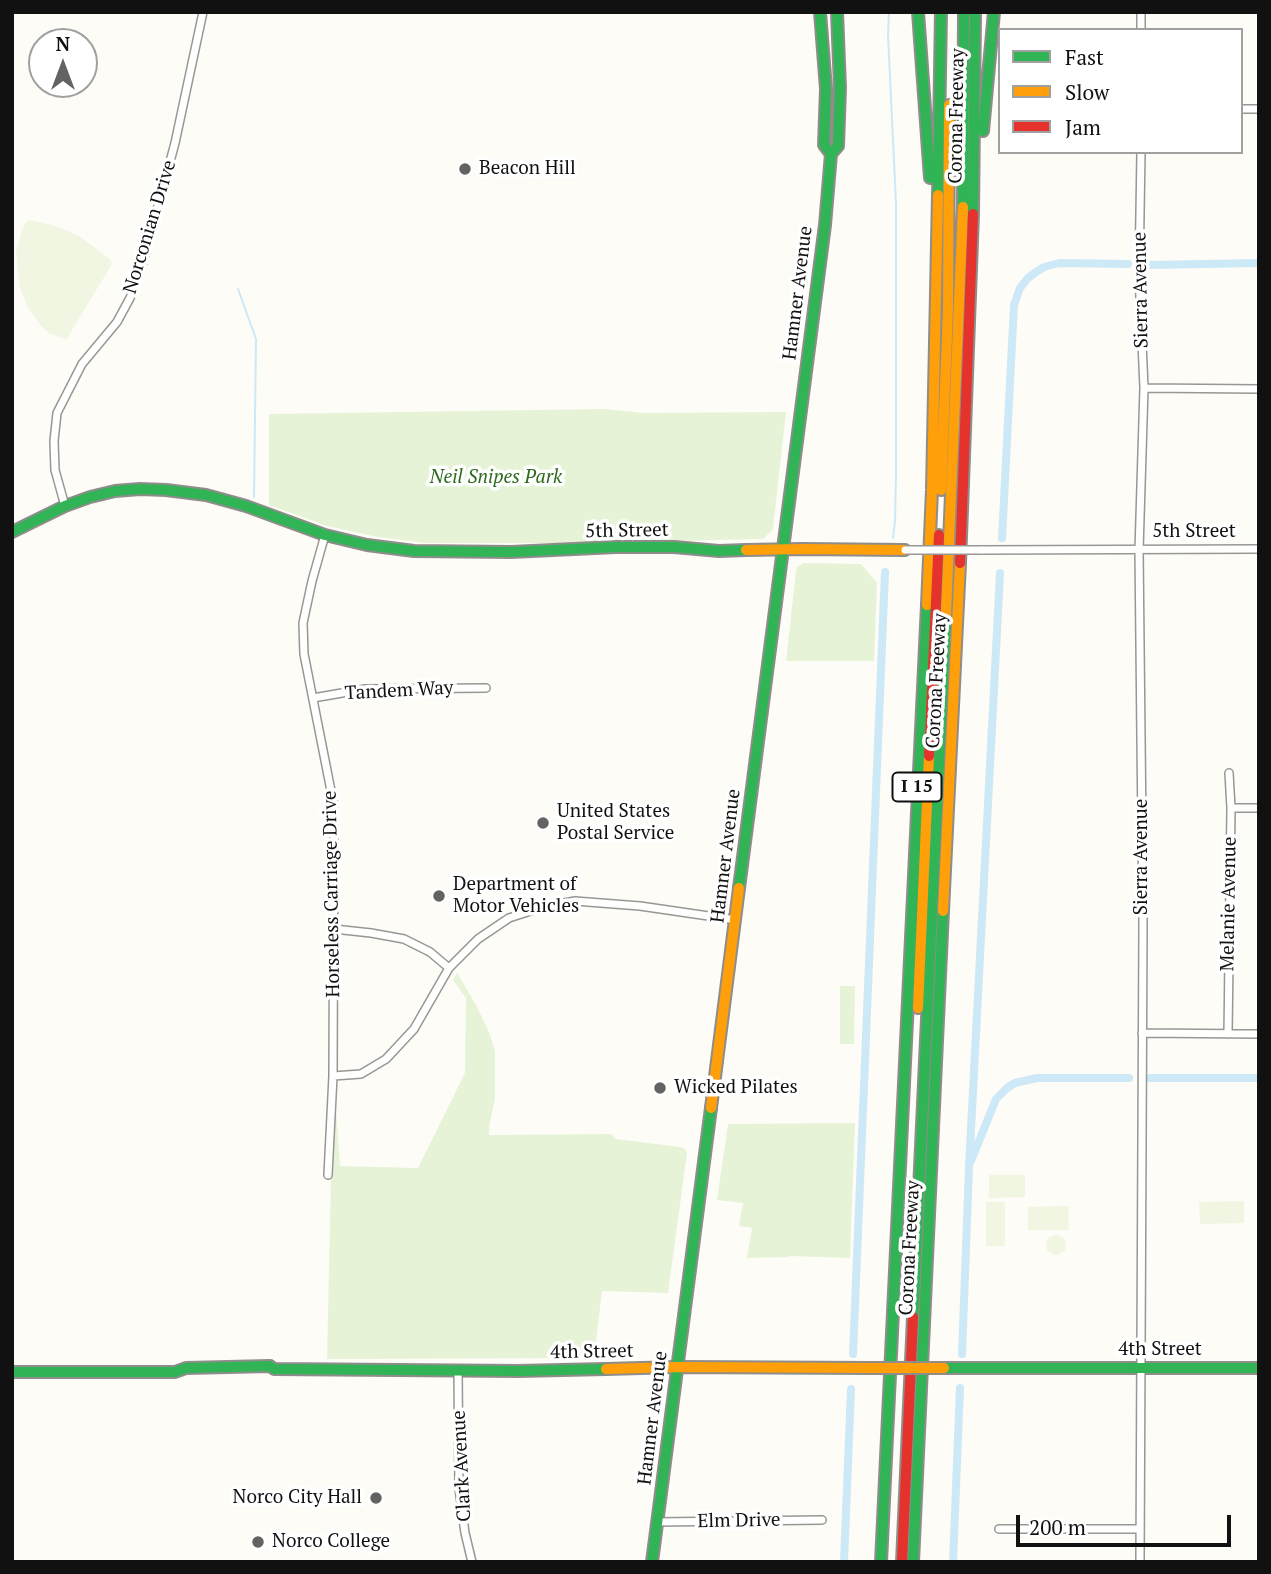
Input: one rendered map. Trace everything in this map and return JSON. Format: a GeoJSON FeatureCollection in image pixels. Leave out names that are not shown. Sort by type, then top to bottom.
{"type":"FeatureCollection","features":[{"type":"Feature","properties":{"kind":"main road","name":"Hamner Avenue"},"geometry":{"type":"LineString","coordinates":[[820,12],[825,89],[824,145],[831,153]]}},
{"type":"Feature","properties":{"kind":"main road","name":"Hamner Avenue"},"geometry":{"type":"LineString","coordinates":[[652,1562],[825,225],[831,153],[838,146],[840,88],[837,12]]}},
{"type":"Feature","properties":{"kind":"main road"},"geometry":{"type":"LineString","coordinates":[[918,12],[929,162],[935,310]]}},
{"type":"Feature","properties":{"kind":"main road","name":"Corona Freeway"},"geometry":{"type":"LineString","coordinates":[[881,1562],[932,490],[941,12]]}},
{"type":"Feature","properties":{"kind":"main road"},"geometry":{"type":"LineString","coordinates":[[902,1562],[947,322],[950,12]]}},
{"type":"Feature","properties":{"kind":"main road"},"geometry":{"type":"LineString","coordinates":[[893,1562],[952,483],[962,196],[964,12]]}},
{"type":"Feature","properties":{"kind":"main road","name":"Corona Freeway"},"geometry":{"type":"LineString","coordinates":[[913,1562],[964,492],[974,181],[975,12]]}},
{"type":"Feature","properties":{"kind":"main road"},"geometry":{"type":"LineString","coordinates":[[974,181],[982,136],[994,12]]}},
{"type":"Feature","properties":{"kind":"main road","name":"5th Street"},"geometry":{"type":"LineString","coordinates":[[12,532],[89,497],[141,489],[187,492],[246,506],[325,535],[367,545],[414,551],[616,547],[674,547],[719,551],[905,550]]}},
{"type":"Feature","properties":{"kind":"main road"},"geometry":{"type":"LineString","coordinates":[[925,966],[937,1036]]}},
{"type":"Feature","properties":{"kind":"main road","name":"I 15"},"geometry":{"type":"LineString","coordinates":[[906,1034],[925,966]]}},
{"type":"Feature","properties":{"kind":"main road","name":"4th Street"},"geometry":{"type":"LineString","coordinates":[[12,1372],[180,1370],[208,1373],[255,1372],[272,1368],[518,1371],[677,1367],[1259,1368]]}},
{"type":"Feature","properties":{"kind":"street","name":"Norconian Drive"},"geometry":{"type":"LineString","coordinates":[[65,506],[55,470],[57,413],[82,364],[117,322],[141,269],[174,143],[203,12]]}},
{"type":"Feature","properties":{"kind":"street","name":"Sierra Avenue"},"geometry":{"type":"LineString","coordinates":[[1140,1562],[1143,831],[1139,550],[1144,388],[1139,274],[1141,154]]}},
{"type":"Feature","properties":{"kind":"street"},"geometry":{"type":"LineString","coordinates":[[1144,388],[1259,389]]}},
{"type":"Feature","properties":{"kind":"street","name":"Horseless Carriage Drive"},"geometry":{"type":"LineString","coordinates":[[325,535],[303,623],[304,654],[334,805],[333,1076],[328,1175]]}},
{"type":"Feature","properties":{"kind":"street","name":"5th Street"},"geometry":{"type":"LineString","coordinates":[[905,550],[1259,549]]}},
{"type":"Feature","properties":{"kind":"street","name":"Tandem Way"},"geometry":{"type":"LineString","coordinates":[[313,698],[365,689],[486,688]]}},
{"type":"Feature","properties":{"kind":"street","name":"Melanie Avenue"},"geometry":{"type":"LineString","coordinates":[[1228,773],[1231,808],[1228,1034]]}},
{"type":"Feature","properties":{"kind":"street"},"geometry":{"type":"LineString","coordinates":[[1231,808],[1259,808]]}},
{"type":"Feature","properties":{"kind":"street"},"geometry":{"type":"LineString","coordinates":[[333,1076],[361,1074],[386,1059],[414,1029],[449,968],[478,939],[509,918],[543,907],[575,901],[640,906],[736,920]]}},
{"type":"Feature","properties":{"kind":"street"},"geometry":{"type":"LineString","coordinates":[[334,929],[404,939],[430,952],[449,968]]}},
{"type":"Feature","properties":{"kind":"street"},"geometry":{"type":"LineString","coordinates":[[1142,1033],[1259,1034]]}},
{"type":"Feature","properties":{"kind":"street","name":"Clark Avenue"},"geometry":{"type":"LineString","coordinates":[[458,1370],[459,1489],[472,1562]]}},
{"type":"Feature","properties":{"kind":"street","name":"Elm Drive"},"geometry":{"type":"LineString","coordinates":[[657,1522],[822,1520]]}},
{"type":"Feature","properties":{"kind":"street"},"geometry":{"type":"LineString","coordinates":[[999,1529],[1140,1529]]}},
{"type":"Feature","properties":{"kind":"green space"},"geometry":{"type":"Polygon","coordinates":[[[30,220],[56,226],[79,236],[110,259],[112,264],[66,340],[42,327],[28,308],[20,287],[16,252],[22,230],[30,220]]]}},
{"type":"Feature","properties":{"kind":"green space","name":"Neil Snipes Park"},"geometry":{"type":"Polygon","coordinates":[[[603,409],[644,413],[786,412],[773,529],[763,539],[426,543],[377,537],[327,526],[269,505],[269,414],[603,409]]]}},
{"type":"Feature","properties":{"kind":"green space"},"geometry":{"type":"Polygon","coordinates":[[[804,563],[861,564],[877,583],[874,661],[786,661],[796,572],[797,567],[804,563]]]}},
{"type":"Feature","properties":{"kind":"green space"},"geometry":{"type":"Polygon","coordinates":[[[457,973],[476,1005],[495,1051],[495,1098],[489,1135],[611,1134],[616,1139],[680,1147],[687,1153],[668,1293],[602,1291],[594,1358],[327,1359],[335,1095],[340,1166],[418,1168],[465,1073],[466,998],[453,980],[457,973]]]}},
{"type":"Feature","properties":{"kind":"green space"},"geometry":{"type":"Polygon","coordinates":[[[840,986],[855,986],[854,1044],[840,1044],[840,986]]]}},
{"type":"Feature","properties":{"kind":"green space"},"geometry":{"type":"Polygon","coordinates":[[[855,1123],[850,1258],[747,1258],[752,1228],[739,1226],[743,1203],[717,1200],[728,1124],[855,1123]]]}},
{"type":"Feature","properties":{"kind":"green space"},"geometry":{"type":"Polygon","coordinates":[[[989,1175],[1025,1175],[1025,1197],[989,1198],[989,1175]]]}},
{"type":"Feature","properties":{"kind":"green space"},"geometry":{"type":"Polygon","coordinates":[[[1244,1201],[1244,1223],[1200,1224],[1199,1202],[1244,1201]]]}},
{"type":"Feature","properties":{"kind":"green space"},"geometry":{"type":"Polygon","coordinates":[[[986,1202],[1005,1202],[1005,1246],[986,1246],[986,1202]]]}},
{"type":"Feature","properties":{"kind":"green space"},"geometry":{"type":"Polygon","coordinates":[[[1068,1206],[1069,1230],[1028,1230],[1028,1207],[1068,1206]]]}},
{"type":"Feature","properties":{"kind":"green space"},"geometry":{"type":"Polygon","coordinates":[[[1056,1235],[1063,1238],[1066,1245],[1063,1252],[1056,1255],[1049,1252],[1046,1245],[1049,1238],[1056,1235]]]}},
{"type":"Feature","properties":{"kind":"waterway"},"geometry":{"type":"LineString","coordinates":[[889,12],[896,203],[896,477],[893,538]]}},
{"type":"Feature","properties":{"kind":"waterway"},"geometry":{"type":"LineString","coordinates":[[1002,538],[1014,305],[1020,288],[1036,272],[1059,263],[1128,264]]}},
{"type":"Feature","properties":{"kind":"waterway"},"geometry":{"type":"LineString","coordinates":[[1149,265],[1259,263]]}},
{"type":"Feature","properties":{"kind":"waterway"},"geometry":{"type":"LineString","coordinates":[[238,289],[256,339],[254,497]]}},
{"type":"Feature","properties":{"kind":"waterway"},"geometry":{"type":"LineString","coordinates":[[853,1354],[885,572]]}},
{"type":"Feature","properties":{"kind":"waterway"},"geometry":{"type":"LineString","coordinates":[[962,1354],[1000,573]]}},
{"type":"Feature","properties":{"kind":"waterway"},"geometry":{"type":"LineString","coordinates":[[971,1161],[996,1099],[1015,1083],[1037,1078],[1129,1078]]}},
{"type":"Feature","properties":{"kind":"waterway"},"geometry":{"type":"LineString","coordinates":[[1150,1078],[1259,1078]]}},
{"type":"Feature","properties":{"kind":"waterway"},"geometry":{"type":"LineString","coordinates":[[953,1562],[960,1388]]}},
{"type":"Feature","properties":{"kind":"waterway"},"geometry":{"type":"LineString","coordinates":[[844,1562],[851,1389]]}},
{"type":"Feature","properties":{"kind":"traffic: fast"},"geometry":{"type":"LineString","coordinates":[[739,888],[825,225],[831,154],[824,145],[826,89],[820,12]]}},
{"type":"Feature","properties":{"kind":"traffic: fast"},"geometry":{"type":"LineString","coordinates":[[831,154],[838,146],[840,88],[837,12]]}},
{"type":"Feature","properties":{"kind":"traffic: fast"},"geometry":{"type":"LineString","coordinates":[[918,12],[930,178]]}},
{"type":"Feature","properties":{"kind":"traffic: fast"},"geometry":{"type":"LineString","coordinates":[[938,195],[941,12]]}},
{"type":"Feature","properties":{"kind":"traffic: fast"},"geometry":{"type":"LineString","coordinates":[[963,207],[964,12]]}},
{"type":"Feature","properties":{"kind":"traffic: fast"},"geometry":{"type":"LineString","coordinates":[[973,214],[975,12]]}},
{"type":"Feature","properties":{"kind":"traffic: fast"},"geometry":{"type":"LineString","coordinates":[[983,131],[994,12]]}},
{"type":"Feature","properties":{"kind":"traffic: fast"},"geometry":{"type":"LineString","coordinates":[[12,532],[90,497],[140,489],[206,495],[246,506],[325,535],[367,545],[414,551],[511,552],[616,547],[746,550]]}},
{"type":"Feature","properties":{"kind":"traffic: fast"},"geometry":{"type":"LineString","coordinates":[[881,1562],[927,605]]}},
{"type":"Feature","properties":{"kind":"traffic: fast"},"geometry":{"type":"LineString","coordinates":[[913,1317],[946,614]]}},
{"type":"Feature","properties":{"kind":"traffic: fast"},"geometry":{"type":"LineString","coordinates":[[913,1562],[943,911]]}},
{"type":"Feature","properties":{"kind":"traffic: fast"},"geometry":{"type":"LineString","coordinates":[[652,1562],[711,1108]]}},
{"type":"Feature","properties":{"kind":"traffic: fast"},"geometry":{"type":"LineString","coordinates":[[12,1372],[175,1372],[186,1368],[270,1366],[274,1369],[606,1369]]}},
{"type":"Feature","properties":{"kind":"traffic: fast"},"geometry":{"type":"LineString","coordinates":[[944,1368],[1259,1368]]}},
{"type":"Feature","properties":{"kind":"traffic: slow"},"geometry":{"type":"LineString","coordinates":[[941,490],[948,309],[949,105]]}},
{"type":"Feature","properties":{"kind":"traffic: slow"},"geometry":{"type":"LineString","coordinates":[[927,605],[938,195]]}},
{"type":"Feature","properties":{"kind":"traffic: slow"},"geometry":{"type":"LineString","coordinates":[[946,614],[963,207]]}},
{"type":"Feature","properties":{"kind":"traffic: slow"},"geometry":{"type":"LineString","coordinates":[[746,550],[905,550]]}},
{"type":"Feature","properties":{"kind":"traffic: slow"},"geometry":{"type":"LineString","coordinates":[[943,911],[960,563]]}},
{"type":"Feature","properties":{"kind":"traffic: slow"},"geometry":{"type":"LineString","coordinates":[[918,1008],[929,756]]}},
{"type":"Feature","properties":{"kind":"traffic: slow"},"geometry":{"type":"LineString","coordinates":[[711,1108],[739,888]]}},
{"type":"Feature","properties":{"kind":"traffic: slow"},"geometry":{"type":"LineString","coordinates":[[606,1369],[870,1368]]}},
{"type":"Feature","properties":{"kind":"traffic: slow"},"geometry":{"type":"LineString","coordinates":[[870,1368],[944,1368]]}},
{"type":"Feature","properties":{"kind":"traffic: jam"},"geometry":{"type":"LineString","coordinates":[[960,563],[973,214]]}},
{"type":"Feature","properties":{"kind":"traffic: jam"},"geometry":{"type":"LineString","coordinates":[[929,756],[939,535]]}},
{"type":"Feature","properties":{"kind":"traffic: jam"},"geometry":{"type":"LineString","coordinates":[[902,1562],[913,1317]]}},
{"type":"Feature","properties":{"kind":"place","name":"Beacon Hill"},"geometry":{"type":"Point","coordinates":[465,169]}},
{"type":"Feature","properties":{"kind":"place","name":"United States Postal Service"},"geometry":{"type":"Point","coordinates":[543,823]}},
{"type":"Feature","properties":{"kind":"place","name":"Department of Motor Vehicles"},"geometry":{"type":"Point","coordinates":[439,896]}},
{"type":"Feature","properties":{"kind":"place","name":"Wicked Pilates"},"geometry":{"type":"Point","coordinates":[660,1088]}},
{"type":"Feature","properties":{"kind":"place","name":"Norco City Hall"},"geometry":{"type":"Point","coordinates":[376,1498]}},
{"type":"Feature","properties":{"kind":"place","name":"Norco College"},"geometry":{"type":"Point","coordinates":[258,1542]}}]}
